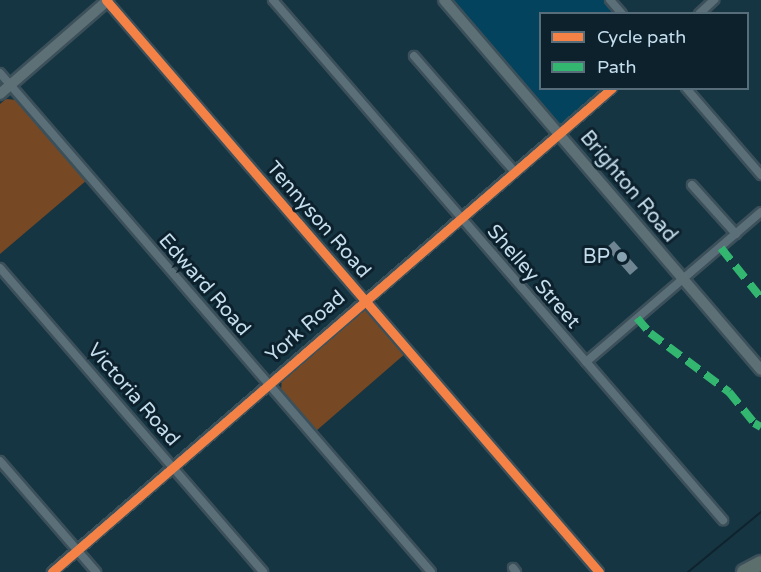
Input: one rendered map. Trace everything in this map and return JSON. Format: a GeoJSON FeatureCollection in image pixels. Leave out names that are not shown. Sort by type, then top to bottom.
{"type":"FeatureCollection","features":[{"type":"Feature","properties":{"kind":"highway"},"geometry":{"type":"LineString","coordinates":[[744,572],[761,563]]}},
{"type":"Feature","properties":{"kind":"main road"},"geometry":{"type":"LineString","coordinates":[[0,94],[107,0]]}},
{"type":"Feature","properties":{"kind":"main road","name":"Brighton Road"},"geometry":{"type":"LineString","coordinates":[[444,0],[761,370]]}},
{"type":"Feature","properties":{"kind":"street","name":"Tennyson Road"},"geometry":{"type":"LineString","coordinates":[[107,0],[599,572]]}},
{"type":"Feature","properties":{"kind":"street","name":"Shelley Street"},"geometry":{"type":"LineString","coordinates":[[273,0],[723,520]]}},
{"type":"Feature","properties":{"kind":"street"},"geometry":{"type":"LineString","coordinates":[[610,0],[620,12]]}},
{"type":"Feature","properties":{"kind":"street"},"geometry":{"type":"LineString","coordinates":[[701,12],[714,0]]}},
{"type":"Feature","properties":{"kind":"street"},"geometry":{"type":"LineString","coordinates":[[414,56],[514,171]]}},
{"type":"Feature","properties":{"kind":"street","name":"Edward Road"},"geometry":{"type":"LineString","coordinates":[[0,73],[431,572]]}},
{"type":"Feature","properties":{"kind":"street","name":"York Road"},"geometry":{"type":"LineString","coordinates":[[52,572],[610,90]]}},
{"type":"Feature","properties":{"kind":"street"},"geometry":{"type":"LineString","coordinates":[[688,90],[761,175]]}},
{"type":"Feature","properties":{"kind":"street"},"geometry":{"type":"LineString","coordinates":[[692,185],[736,234]]}},
{"type":"Feature","properties":{"kind":"street"},"geometry":{"type":"LineString","coordinates":[[586,362],[761,212]]}},
{"type":"Feature","properties":{"kind":"street","name":"Victoria Road"},"geometry":{"type":"LineString","coordinates":[[0,268],[263,572]]}},
{"type":"Feature","properties":{"kind":"street"},"geometry":{"type":"LineString","coordinates":[[0,461],[96,572]]}},
{"type":"Feature","properties":{"kind":"shaded area"},"geometry":{"type":"Polygon","coordinates":[[[445,0],[609,0],[620,12],[539,12],[539,90],[610,90],[559,133],[445,0]]]}},
{"type":"Feature","properties":{"kind":"shaded area"},"geometry":{"type":"Polygon","coordinates":[[[6,99],[17,100],[87,180],[0,254],[0,104],[6,99]]]}},
{"type":"Feature","properties":{"kind":"shaded area"},"geometry":{"type":"Polygon","coordinates":[[[368,309],[406,353],[316,431],[281,391],[282,377],[362,310],[368,309]]]}},
{"type":"Feature","properties":{"kind":"building"},"geometry":{"type":"Polygon","coordinates":[[[614,241],[638,268],[630,275],[606,248],[614,241]]]}},
{"type":"Feature","properties":{"kind":"waterway"},"geometry":{"type":"LineString","coordinates":[[688,572],[761,512]]}},
{"type":"Feature","properties":{"kind":"marked path"},"geometry":{"type":"LineString","coordinates":[[721,248],[761,298]]}},
{"type":"Feature","properties":{"kind":"marked path"},"geometry":{"type":"LineString","coordinates":[[637,318],[650,333],[729,392],[754,423],[761,427]]}},
{"type":"Feature","properties":{"kind":"cycle path"},"geometry":{"type":"LineString","coordinates":[[106,0],[599,572]]}},
{"type":"Feature","properties":{"kind":"cycle path"},"geometry":{"type":"LineString","coordinates":[[52,572],[610,90]]}},
{"type":"Feature","properties":{"kind":"place","name":"BP"},"geometry":{"type":"Point","coordinates":[622,257]}}]}
